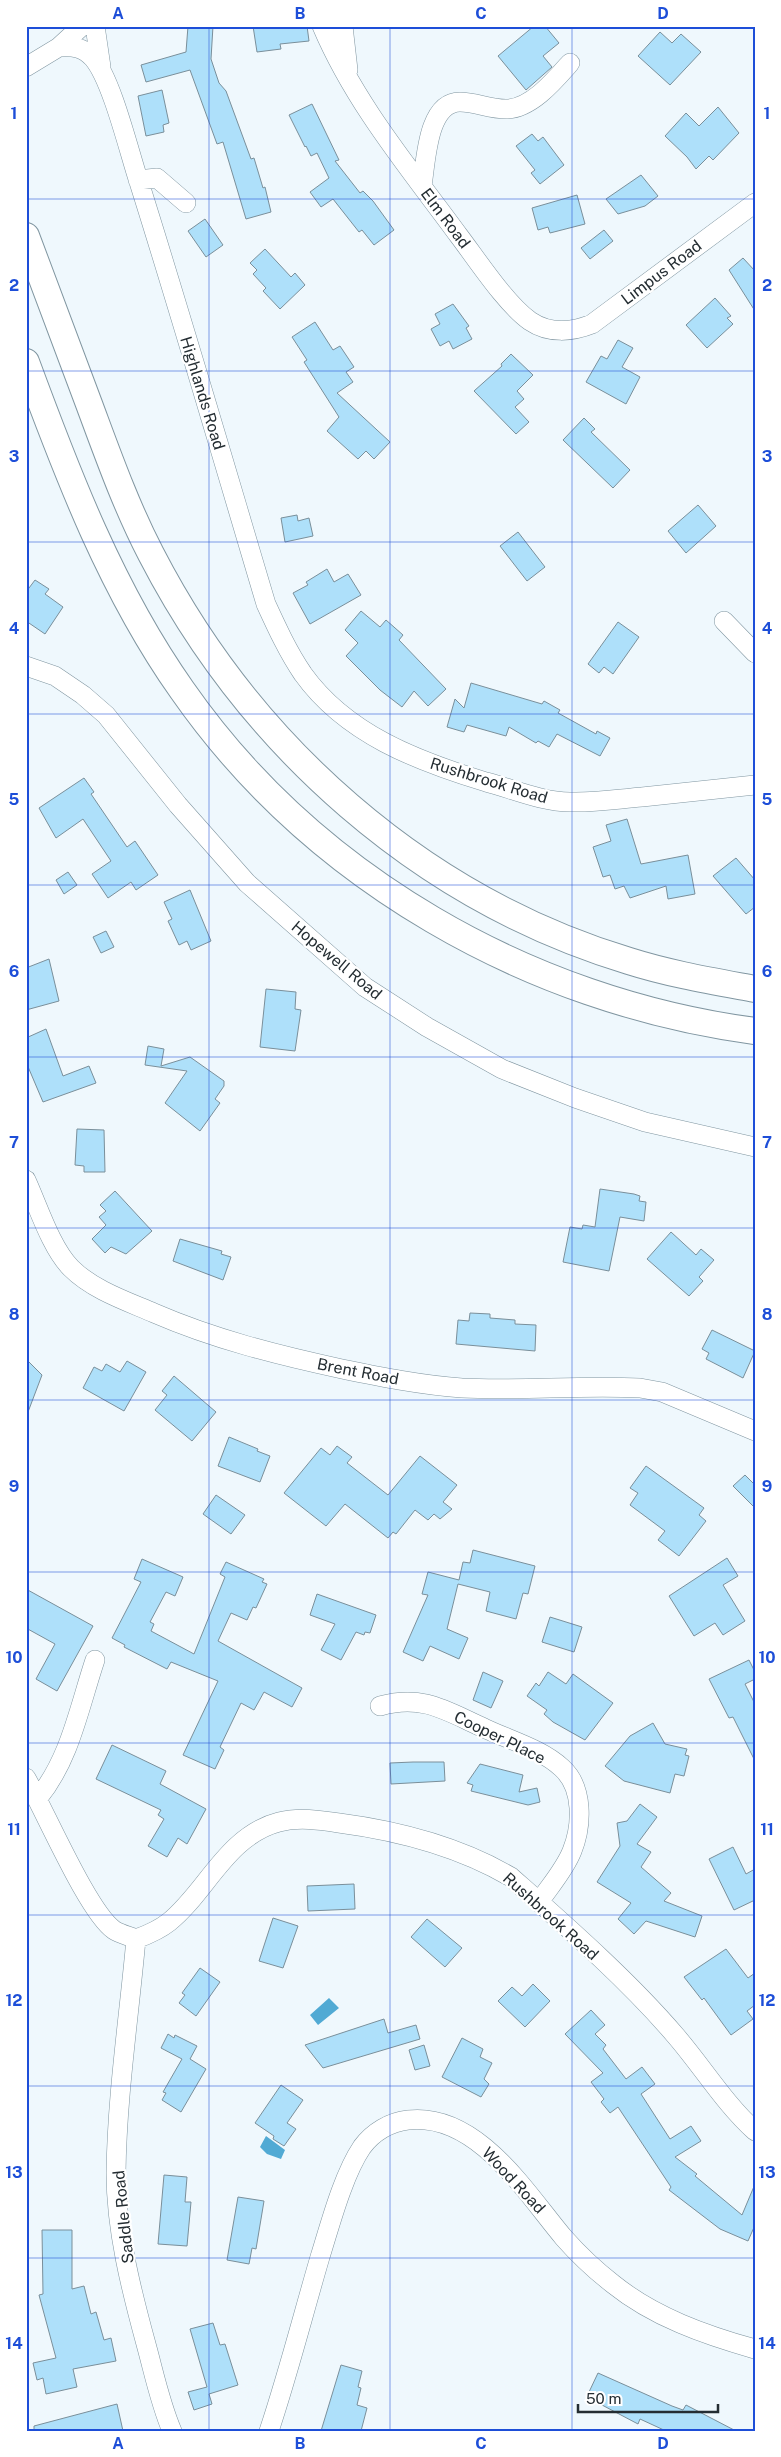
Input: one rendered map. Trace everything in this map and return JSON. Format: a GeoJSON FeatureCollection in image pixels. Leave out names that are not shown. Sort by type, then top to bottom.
{"type":"FeatureCollection","features":[{"type":"Feature","properties":{"kind":"highway"},"geometry":{"type":"LineString","coordinates":[[26,236],[123,496],[151,553],[173,595],[208,650],[251,707],[293,753],[341,802],[390,841],[439,873],[508,912],[569,940],[628,961],[687,976],[755,988]]}},
{"type":"Feature","properties":{"kind":"highway"},"geometry":{"type":"LineString","coordinates":[[26,362],[58,450],[92,528],[119,585],[147,636],[182,691],[253,777],[287,811],[348,863],[387,892],[419,913],[492,952],[575,988],[661,1013],[721,1027],[755,1031]]}},
{"type":"Feature","properties":{"kind":"street"},"geometry":{"type":"LineString","coordinates":[[26,67],[59,47],[82,26]]}},
{"type":"Feature","properties":{"kind":"street","name":"Highlands Road"},"geometry":{"type":"LineString","coordinates":[[95,26],[101,71],[138,180],[266,604],[283,641],[299,666],[328,704]]}},
{"type":"Feature","properties":{"kind":"street","name":"Elm Road"},"geometry":{"type":"LineString","coordinates":[[322,26],[369,115],[497,287],[530,321],[548,330],[564,331]]}},
{"type":"Feature","properties":{"kind":"street","name":"Elm Road"},"geometry":{"type":"LineString","coordinates":[[343,26],[350,78]]}},
{"type":"Feature","properties":{"kind":"street","name":"Highlands Road"},"geometry":{"type":"LineString","coordinates":[[59,47],[74,46],[84,50],[94,59],[101,71]]}},
{"type":"Feature","properties":{"kind":"street"},"geometry":{"type":"LineString","coordinates":[[422,186],[432,132],[436,117],[443,107],[451,102],[506,109],[520,106],[556,79],[570,63]]}},
{"type":"Feature","properties":{"kind":"street"},"geometry":{"type":"LineString","coordinates":[[138,180],[157,178],[186,203]]}},
{"type":"Feature","properties":{"kind":"street","name":"Limpus Road"},"geometry":{"type":"LineString","coordinates":[[564,331],[577,330],[592,324],[755,203]]}},
{"type":"Feature","properties":{"kind":"street"},"geometry":{"type":"LineString","coordinates":[[724,622],[755,653]]}},
{"type":"Feature","properties":{"kind":"street","name":"Hopewell Road"},"geometry":{"type":"LineString","coordinates":[[26,666],[55,676],[106,715],[178,805],[247,883],[365,987],[427,1028],[502,1069],[575,1098],[645,1122],[755,1147]]}},
{"type":"Feature","properties":{"kind":"street","name":"Rushbrook Road"},"geometry":{"type":"LineString","coordinates":[[328,704],[353,724],[409,755],[463,775],[544,799],[569,802],[598,801],[755,785]]}},
{"type":"Feature","properties":{"kind":"street","name":"Brent Road"},"geometry":{"type":"LineString","coordinates":[[26,1180],[59,1250],[70,1267],[84,1279],[104,1291],[212,1335],[266,1352],[386,1378],[428,1384],[462,1388],[640,1388],[662,1392],[755,1431]]}},
{"type":"Feature","properties":{"kind":"street"},"geometry":{"type":"LineString","coordinates":[[38,1798],[55,1775],[65,1757],[95,1660]]}},
{"type":"Feature","properties":{"kind":"street","name":"Cooper Place"},"geometry":{"type":"LineString","coordinates":[[380,1706],[397,1701],[414,1700],[433,1705],[537,1752],[562,1768],[574,1784],[578,1799],[578,1831],[572,1852],[539,1902]]}},
{"type":"Feature","properties":{"kind":"street"},"geometry":{"type":"LineString","coordinates":[[26,1778],[78,1878],[104,1920],[114,1930],[136,1939]]}},
{"type":"Feature","properties":{"kind":"street","name":"Rushbrook Road"},"geometry":{"type":"LineString","coordinates":[[136,1939],[168,1923],[182,1910],[222,1861],[238,1845],[259,1829],[279,1822],[305,1818],[404,1834],[450,1848],[485,1862],[511,1877],[539,1902],[648,2005],[676,2035],[741,2118],[755,2131]]}},
{"type":"Feature","properties":{"kind":"street","name":"Saddle Road"},"geometry":{"type":"LineString","coordinates":[[136,1939],[118,2143],[117,2200],[124,2248],[138,2312],[164,2411],[172,2431]]}},
{"type":"Feature","properties":{"kind":"street","name":"Wood Road"},"geometry":{"type":"LineString","coordinates":[[269,2431],[331,2219],[350,2170],[362,2147],[378,2131],[398,2121],[416,2119],[434,2121],[454,2128],[483,2146],[530,2193],[564,2238],[585,2261],[614,2286],[677,2323],[755,2349]]}},
{"type":"Feature","properties":{"kind":"water"},"geometry":{"type":"Polygon","coordinates":[[[329,1998],[339,2008],[318,2025],[310,2015],[329,1998]]]}},
{"type":"Feature","properties":{"kind":"water"},"geometry":{"type":"Polygon","coordinates":[[[266,2136],[285,2150],[281,2159],[267,2154],[260,2147],[266,2136]]]}},
{"type":"Feature","properties":{"kind":"building"},"geometry":{"type":"Polygon","coordinates":[[[188,26],[213,26],[211,59],[219,83],[226,91],[251,159],[254,158],[263,188],[265,187],[271,212],[246,219],[223,142],[217,144],[190,70],[146,82],[141,65],[186,52],[188,26]]]}},
{"type":"Feature","properties":{"kind":"building"},"geometry":{"type":"Polygon","coordinates":[[[253,26],[307,26],[309,41],[280,44],[281,49],[257,52],[253,26]]]}},
{"type":"Feature","properties":{"kind":"building"},"geometry":{"type":"Polygon","coordinates":[[[534,26],[545,26],[559,43],[543,56],[552,67],[526,90],[498,56],[534,26]]]}},
{"type":"Feature","properties":{"kind":"building"},"geometry":{"type":"Polygon","coordinates":[[[660,32],[672,43],[681,34],[701,52],[670,85],[638,56],[660,32]]]}},
{"type":"Feature","properties":{"kind":"building"},"geometry":{"type":"Polygon","coordinates":[[[162,90],[169,123],[163,125],[164,132],[146,136],[138,96],[162,90]]]}},
{"type":"Feature","properties":{"kind":"building"},"geometry":{"type":"Polygon","coordinates":[[[312,104],[339,160],[335,161],[360,193],[363,191],[373,201],[394,230],[374,245],[362,230],[359,232],[333,199],[321,207],[310,192],[329,178],[317,153],[311,156],[305,147],[289,115],[312,104]]]}},
{"type":"Feature","properties":{"kind":"building"},"geometry":{"type":"Polygon","coordinates":[[[718,107],[739,133],[713,160],[709,156],[696,169],[687,157],[665,136],[686,113],[699,126],[718,107]]]}},
{"type":"Feature","properties":{"kind":"building"},"geometry":{"type":"Polygon","coordinates":[[[532,134],[538,141],[543,137],[564,165],[540,184],[531,173],[535,170],[516,146],[532,134]]]}},
{"type":"Feature","properties":{"kind":"building"},"geometry":{"type":"Polygon","coordinates":[[[641,175],[658,196],[645,206],[618,214],[606,199],[641,175]]]}},
{"type":"Feature","properties":{"kind":"building"},"geometry":{"type":"Polygon","coordinates":[[[577,195],[585,224],[550,233],[548,227],[538,230],[532,208],[577,195]]]}},
{"type":"Feature","properties":{"kind":"building"},"geometry":{"type":"Polygon","coordinates":[[[205,219],[223,245],[206,257],[188,231],[205,219]]]}},
{"type":"Feature","properties":{"kind":"building"},"geometry":{"type":"Polygon","coordinates":[[[604,230],[613,241],[590,259],[581,248],[604,230]]]}},
{"type":"Feature","properties":{"kind":"building"},"geometry":{"type":"Polygon","coordinates":[[[265,249],[291,277],[295,273],[305,285],[280,309],[263,291],[266,288],[253,274],[257,270],[250,263],[265,249]]]}},
{"type":"Feature","properties":{"kind":"building"},"geometry":{"type":"Polygon","coordinates":[[[743,258],[755,271],[755,311],[729,270],[743,258]]]}},
{"type":"Feature","properties":{"kind":"building"},"geometry":{"type":"Polygon","coordinates":[[[715,298],[731,316],[727,318],[733,324],[707,348],[686,325],[715,298]]]}},
{"type":"Feature","properties":{"kind":"building"},"geometry":{"type":"Polygon","coordinates":[[[453,304],[469,326],[466,328],[472,339],[453,349],[449,341],[440,346],[431,329],[440,324],[435,314],[453,304]]]}},
{"type":"Feature","properties":{"kind":"building"},"geometry":{"type":"Polygon","coordinates":[[[315,322],[333,350],[340,346],[354,367],[346,372],[353,382],[337,393],[390,442],[374,459],[366,451],[358,459],[327,431],[339,417],[304,362],[307,360],[292,337],[315,322]]]}},
{"type":"Feature","properties":{"kind":"building"},"geometry":{"type":"Polygon","coordinates":[[[618,340],[633,348],[622,367],[640,377],[626,404],[586,382],[601,356],[607,359],[618,340]]]}},
{"type":"Feature","properties":{"kind":"building"},"geometry":{"type":"Polygon","coordinates":[[[511,354],[533,375],[517,391],[524,399],[515,407],[529,422],[516,434],[474,391],[502,366],[501,364],[511,354]]]}},
{"type":"Feature","properties":{"kind":"building"},"geometry":{"type":"Polygon","coordinates":[[[584,418],[595,429],[591,432],[630,470],[613,488],[563,440],[584,418]]]}},
{"type":"Feature","properties":{"kind":"building"},"geometry":{"type":"Polygon","coordinates":[[[698,505],[716,526],[686,553],[668,531],[698,505]]]}},
{"type":"Feature","properties":{"kind":"building"},"geometry":{"type":"Polygon","coordinates":[[[297,515],[298,521],[309,518],[313,536],[285,542],[281,518],[297,515]]]}},
{"type":"Feature","properties":{"kind":"building"},"geometry":{"type":"Polygon","coordinates":[[[518,532],[545,567],[527,581],[500,546],[518,532]]]}},
{"type":"Feature","properties":{"kind":"building"},"geometry":{"type":"Polygon","coordinates":[[[327,569],[334,582],[348,574],[361,595],[310,624],[293,593],[308,585],[306,582],[327,569]]]}},
{"type":"Feature","properties":{"kind":"building"},"geometry":{"type":"Polygon","coordinates":[[[35,580],[49,589],[45,594],[63,607],[45,634],[26,621],[26,592],[35,580]]]}},
{"type":"Feature","properties":{"kind":"building"},"geometry":{"type":"Polygon","coordinates":[[[361,611],[380,627],[386,620],[403,635],[399,640],[446,689],[428,706],[414,691],[402,707],[380,690],[346,656],[358,643],[345,630],[361,611]]]}},
{"type":"Feature","properties":{"kind":"building"},"geometry":{"type":"Polygon","coordinates":[[[618,622],[639,637],[613,674],[604,667],[599,673],[588,664],[618,622]]]}},
{"type":"Feature","properties":{"kind":"building"},"geometry":{"type":"Polygon","coordinates":[[[471,683],[542,704],[544,701],[560,710],[558,713],[596,734],[597,731],[610,738],[600,756],[557,734],[549,747],[538,741],[536,743],[509,727],[506,736],[467,725],[464,732],[447,727],[455,699],[464,708],[471,683]]]}},
{"type":"Feature","properties":{"kind":"building"},"geometry":{"type":"Polygon","coordinates":[[[84,778],[94,792],[91,794],[127,847],[135,841],[158,875],[136,890],[131,882],[108,898],[92,874],[111,861],[83,819],[56,838],[39,808],[84,778]]]}},
{"type":"Feature","properties":{"kind":"building"},"geometry":{"type":"Polygon","coordinates":[[[627,819],[641,864],[688,855],[695,894],[668,899],[666,886],[630,898],[624,886],[615,889],[610,875],[603,877],[593,847],[611,841],[606,825],[627,819]]]}},
{"type":"Feature","properties":{"kind":"building"},"geometry":{"type":"Polygon","coordinates":[[[736,858],[755,880],[755,907],[746,914],[713,876],[736,858]]]}},
{"type":"Feature","properties":{"kind":"building"},"geometry":{"type":"Polygon","coordinates":[[[68,872],[77,885],[64,894],[56,880],[68,872]]]}},
{"type":"Feature","properties":{"kind":"building"},"geometry":{"type":"Polygon","coordinates":[[[190,890],[211,941],[191,950],[187,941],[179,945],[168,921],[172,919],[164,902],[190,890]]]}},
{"type":"Feature","properties":{"kind":"building"},"geometry":{"type":"Polygon","coordinates":[[[106,931],[114,947],[101,953],[93,937],[106,931]]]}},
{"type":"Feature","properties":{"kind":"building"},"geometry":{"type":"Polygon","coordinates":[[[49,959],[59,1001],[26,1010],[26,968],[49,959]]]}},
{"type":"Feature","properties":{"kind":"building"},"geometry":{"type":"Polygon","coordinates":[[[266,989],[296,992],[295,1009],[301,1010],[295,1051],[260,1047],[266,989]]]}},
{"type":"Feature","properties":{"kind":"building"},"geometry":{"type":"Polygon","coordinates":[[[46,1029],[63,1076],[89,1066],[96,1083],[43,1102],[26,1062],[26,1038],[46,1029]]]}},
{"type":"Feature","properties":{"kind":"building"},"geometry":{"type":"Polygon","coordinates":[[[148,1046],[164,1049],[161,1066],[190,1057],[224,1081],[224,1086],[215,1099],[220,1103],[200,1131],[165,1103],[187,1071],[145,1065],[148,1046]]]}},
{"type":"Feature","properties":{"kind":"building"},"geometry":{"type":"Polygon","coordinates":[[[77,1129],[104,1130],[105,1172],[84,1172],[84,1166],[75,1165],[77,1129]]]}},
{"type":"Feature","properties":{"kind":"building"},"geometry":{"type":"Polygon","coordinates":[[[600,1189],[634,1194],[640,1196],[639,1201],[646,1202],[644,1221],[620,1217],[609,1271],[563,1262],[570,1227],[582,1229],[583,1225],[595,1227],[600,1189]]]}},
{"type":"Feature","properties":{"kind":"building"},"geometry":{"type":"Polygon","coordinates":[[[115,1191],[152,1231],[126,1254],[111,1247],[105,1253],[92,1239],[106,1225],[99,1217],[106,1211],[100,1205],[115,1191]]]}},
{"type":"Feature","properties":{"kind":"building"},"geometry":{"type":"Polygon","coordinates":[[[671,1232],[696,1255],[701,1249],[714,1260],[699,1277],[703,1281],[689,1296],[647,1259],[671,1232]]]}},
{"type":"Feature","properties":{"kind":"building"},"geometry":{"type":"Polygon","coordinates":[[[180,1239],[222,1251],[221,1254],[231,1257],[223,1280],[173,1261],[180,1239]]]}},
{"type":"Feature","properties":{"kind":"building"},"geometry":{"type":"Polygon","coordinates":[[[470,1313],[490,1314],[490,1318],[515,1320],[515,1324],[536,1325],[535,1351],[456,1344],[458,1320],[469,1321],[470,1313]]]}},
{"type":"Feature","properties":{"kind":"building"},"geometry":{"type":"Polygon","coordinates":[[[712,1330],[755,1351],[743,1378],[706,1359],[709,1353],[702,1349],[712,1330]]]}},
{"type":"Feature","properties":{"kind":"building"},"geometry":{"type":"Polygon","coordinates":[[[26,1359],[42,1375],[28,1412],[26,1412],[26,1359]]]}},
{"type":"Feature","properties":{"kind":"building"},"geometry":{"type":"Polygon","coordinates":[[[127,1361],[146,1372],[124,1411],[83,1388],[94,1367],[102,1371],[106,1364],[120,1372],[127,1361]]]}},
{"type":"Feature","properties":{"kind":"building"},"geometry":{"type":"Polygon","coordinates":[[[174,1376],[216,1412],[192,1441],[155,1410],[167,1395],[162,1391],[174,1376]]]}},
{"type":"Feature","properties":{"kind":"building"},"geometry":{"type":"Polygon","coordinates":[[[229,1437],[270,1456],[260,1482],[218,1466],[229,1437]]]}},
{"type":"Feature","properties":{"kind":"building"},"geometry":{"type":"Polygon","coordinates":[[[337,1446],[352,1457],[347,1463],[388,1495],[420,1456],[457,1485],[443,1502],[452,1509],[440,1519],[434,1514],[428,1520],[415,1510],[396,1534],[393,1532],[388,1538],[345,1504],[326,1526],[284,1493],[321,1448],[330,1455],[337,1446]]]}},
{"type":"Feature","properties":{"kind":"building"},"geometry":{"type":"Polygon","coordinates":[[[646,1466],[704,1508],[699,1515],[706,1521],[679,1556],[658,1540],[665,1531],[630,1505],[638,1493],[630,1488],[646,1466]]]}},
{"type":"Feature","properties":{"kind":"building"},"geometry":{"type":"Polygon","coordinates":[[[745,1475],[755,1485],[755,1508],[733,1486],[745,1475]]]}},
{"type":"Feature","properties":{"kind":"building"},"geometry":{"type":"Polygon","coordinates":[[[216,1495],[245,1515],[231,1534],[203,1514],[216,1495]]]}},
{"type":"Feature","properties":{"kind":"building"},"geometry":{"type":"Polygon","coordinates":[[[473,1550],[535,1566],[528,1594],[523,1593],[516,1619],[486,1611],[490,1592],[458,1584],[447,1629],[468,1638],[459,1659],[430,1646],[423,1661],[403,1652],[428,1595],[422,1594],[428,1572],[459,1580],[463,1562],[470,1563],[473,1550]]]}},
{"type":"Feature","properties":{"kind":"building"},"geometry":{"type":"Polygon","coordinates":[[[727,1558],[738,1576],[723,1585],[745,1621],[723,1635],[715,1623],[694,1636],[669,1596],[727,1558]]]}},
{"type":"Feature","properties":{"kind":"building"},"geometry":{"type":"Polygon","coordinates":[[[142,1559],[183,1577],[175,1596],[166,1592],[150,1622],[154,1624],[151,1631],[194,1654],[225,1577],[220,1574],[226,1562],[264,1579],[262,1582],[267,1584],[256,1608],[253,1607],[247,1620],[231,1613],[218,1641],[302,1688],[292,1707],[264,1692],[254,1710],[241,1703],[220,1747],[224,1750],[215,1769],[183,1755],[218,1681],[171,1662],[167,1669],[124,1647],[125,1645],[112,1638],[141,1582],[134,1579],[142,1559]]]}},
{"type":"Feature","properties":{"kind":"building"},"geometry":{"type":"Polygon","coordinates":[[[26,1589],[93,1626],[57,1691],[36,1679],[55,1644],[26,1628],[26,1589]]]}},
{"type":"Feature","properties":{"kind":"building"},"geometry":{"type":"Polygon","coordinates":[[[317,1594],[376,1615],[370,1633],[365,1632],[364,1635],[356,1632],[341,1660],[321,1650],[335,1624],[310,1615],[317,1594]]]}},
{"type":"Feature","properties":{"kind":"building"},"geometry":{"type":"Polygon","coordinates":[[[550,1617],[582,1627],[574,1652],[542,1642],[550,1617]]]}},
{"type":"Feature","properties":{"kind":"building"},"geometry":{"type":"Polygon","coordinates":[[[749,1660],[755,1672],[755,1679],[745,1684],[755,1704],[755,1761],[733,1717],[729,1718],[709,1679],[749,1660]]]}},
{"type":"Feature","properties":{"kind":"building"},"geometry":{"type":"Polygon","coordinates":[[[483,1672],[503,1681],[491,1708],[473,1700],[483,1672]]]}},
{"type":"Feature","properties":{"kind":"building"},"geometry":{"type":"Polygon","coordinates":[[[548,1672],[566,1684],[573,1674],[613,1703],[585,1740],[553,1722],[544,1714],[547,1710],[527,1696],[536,1683],[539,1686],[548,1672]]]}},
{"type":"Feature","properties":{"kind":"building"},"geometry":{"type":"Polygon","coordinates":[[[653,1723],[665,1744],[687,1749],[685,1755],[689,1756],[684,1776],[675,1774],[670,1793],[624,1781],[605,1766],[630,1736],[653,1723]]]}},
{"type":"Feature","properties":{"kind":"building"},"geometry":{"type":"Polygon","coordinates":[[[112,1745],[166,1771],[160,1784],[206,1809],[187,1844],[178,1838],[167,1857],[148,1846],[164,1819],[158,1815],[161,1810],[96,1779],[112,1745]]]}},
{"type":"Feature","properties":{"kind":"building"},"geometry":{"type":"Polygon","coordinates":[[[444,1762],[445,1781],[391,1784],[390,1763],[444,1762]]]}},
{"type":"Feature","properties":{"kind":"building"},"geometry":{"type":"Polygon","coordinates":[[[480,1764],[523,1775],[519,1792],[537,1788],[540,1802],[528,1805],[471,1791],[473,1785],[467,1783],[480,1764]]]}},
{"type":"Feature","properties":{"kind":"building"},"geometry":{"type":"Polygon","coordinates":[[[640,1804],[657,1817],[637,1844],[651,1852],[641,1867],[671,1893],[664,1901],[702,1916],[695,1937],[646,1921],[634,1934],[618,1919],[631,1903],[597,1882],[620,1846],[617,1823],[627,1821],[640,1804]]]}},
{"type":"Feature","properties":{"kind":"building"},"geometry":{"type":"Polygon","coordinates":[[[733,1847],[746,1874],[755,1869],[755,1900],[734,1910],[709,1859],[733,1847]]]}},
{"type":"Feature","properties":{"kind":"building"},"geometry":{"type":"Polygon","coordinates":[[[354,1884],[355,1909],[308,1911],[307,1886],[354,1884]]]}},
{"type":"Feature","properties":{"kind":"building"},"geometry":{"type":"Polygon","coordinates":[[[273,1918],[298,1926],[283,1968],[259,1961],[273,1918]]]}},
{"type":"Feature","properties":{"kind":"building"},"geometry":{"type":"Polygon","coordinates":[[[427,1919],[462,1948],[445,1967],[411,1937],[427,1919]]]}},
{"type":"Feature","properties":{"kind":"building"},"geometry":{"type":"Polygon","coordinates":[[[726,1949],[748,1978],[755,1973],[755,2005],[747,2011],[753,2019],[731,2035],[704,1998],[702,2000],[684,1977],[726,1949]]]}},
{"type":"Feature","properties":{"kind":"building"},"geometry":{"type":"Polygon","coordinates":[[[200,1968],[220,1982],[196,2016],[179,2003],[185,1995],[182,1993],[200,1968]]]}},
{"type":"Feature","properties":{"kind":"building"},"geometry":{"type":"Polygon","coordinates":[[[533,1984],[550,2001],[525,2027],[498,2001],[512,1987],[522,1996],[533,1984]]]}},
{"type":"Feature","properties":{"kind":"building"},"geometry":{"type":"Polygon","coordinates":[[[591,2010],[605,2025],[595,2034],[606,2045],[603,2049],[626,2079],[642,2067],[655,2084],[641,2094],[670,2139],[691,2126],[701,2141],[675,2157],[697,2174],[695,2176],[742,2215],[755,2184],[755,2225],[748,2241],[720,2229],[669,2190],[671,2187],[618,2107],[610,2113],[601,2102],[604,2099],[591,2082],[603,2073],[565,2034],[591,2010]]]}},
{"type":"Feature","properties":{"kind":"building"},"geometry":{"type":"Polygon","coordinates":[[[384,2019],[388,2033],[416,2025],[420,2039],[323,2068],[305,2045],[384,2019]]]}},
{"type":"Feature","properties":{"kind":"building"},"geometry":{"type":"Polygon","coordinates":[[[168,2034],[174,2038],[175,2035],[197,2046],[190,2059],[206,2069],[181,2112],[162,2100],[166,2093],[163,2092],[182,2059],[161,2048],[168,2034]]]}},
{"type":"Feature","properties":{"kind":"building"},"geometry":{"type":"Polygon","coordinates":[[[462,2038],[483,2049],[480,2057],[492,2063],[484,2079],[489,2084],[481,2097],[442,2077],[462,2038]]]}},
{"type":"Feature","properties":{"kind":"building"},"geometry":{"type":"Polygon","coordinates":[[[424,2045],[430,2066],[415,2070],[409,2050],[424,2045]]]}},
{"type":"Feature","properties":{"kind":"building"},"geometry":{"type":"Polygon","coordinates":[[[281,2085],[303,2100],[287,2123],[296,2129],[284,2146],[273,2139],[274,2136],[255,2123],[281,2085]]]}},
{"type":"Feature","properties":{"kind":"building"},"geometry":{"type":"Polygon","coordinates":[[[164,2175],[187,2177],[185,2202],[191,2202],[187,2246],[158,2244],[164,2175]]]}},
{"type":"Feature","properties":{"kind":"building"},"geometry":{"type":"Polygon","coordinates":[[[238,2197],[264,2201],[256,2249],[252,2248],[249,2264],[227,2260],[238,2197]]]}},
{"type":"Feature","properties":{"kind":"building"},"geometry":{"type":"Polygon","coordinates":[[[42,2230],[72,2230],[72,2289],[84,2286],[91,2314],[96,2312],[104,2340],[111,2338],[116,2361],[73,2369],[77,2387],[46,2394],[43,2378],[37,2380],[33,2363],[56,2358],[39,2295],[43,2294],[42,2230]]]}},
{"type":"Feature","properties":{"kind":"building"},"geometry":{"type":"Polygon","coordinates":[[[213,2323],[220,2345],[225,2344],[238,2385],[209,2394],[212,2404],[194,2410],[188,2392],[207,2387],[190,2329],[213,2323]]]}},
{"type":"Feature","properties":{"kind":"building"},"geometry":{"type":"Polygon","coordinates":[[[341,2365],[362,2371],[358,2387],[361,2388],[357,2405],[367,2408],[361,2431],[321,2431],[341,2365]]]}},
{"type":"Feature","properties":{"kind":"building"},"geometry":{"type":"Polygon","coordinates":[[[598,2373],[683,2410],[686,2405],[736,2431],[666,2431],[640,2419],[638,2424],[602,2405],[604,2399],[589,2392],[598,2373]]]}},
{"type":"Feature","properties":{"kind":"building"},"geometry":{"type":"Polygon","coordinates":[[[117,2404],[123,2431],[34,2431],[34,2426],[117,2404]]]}}]}
